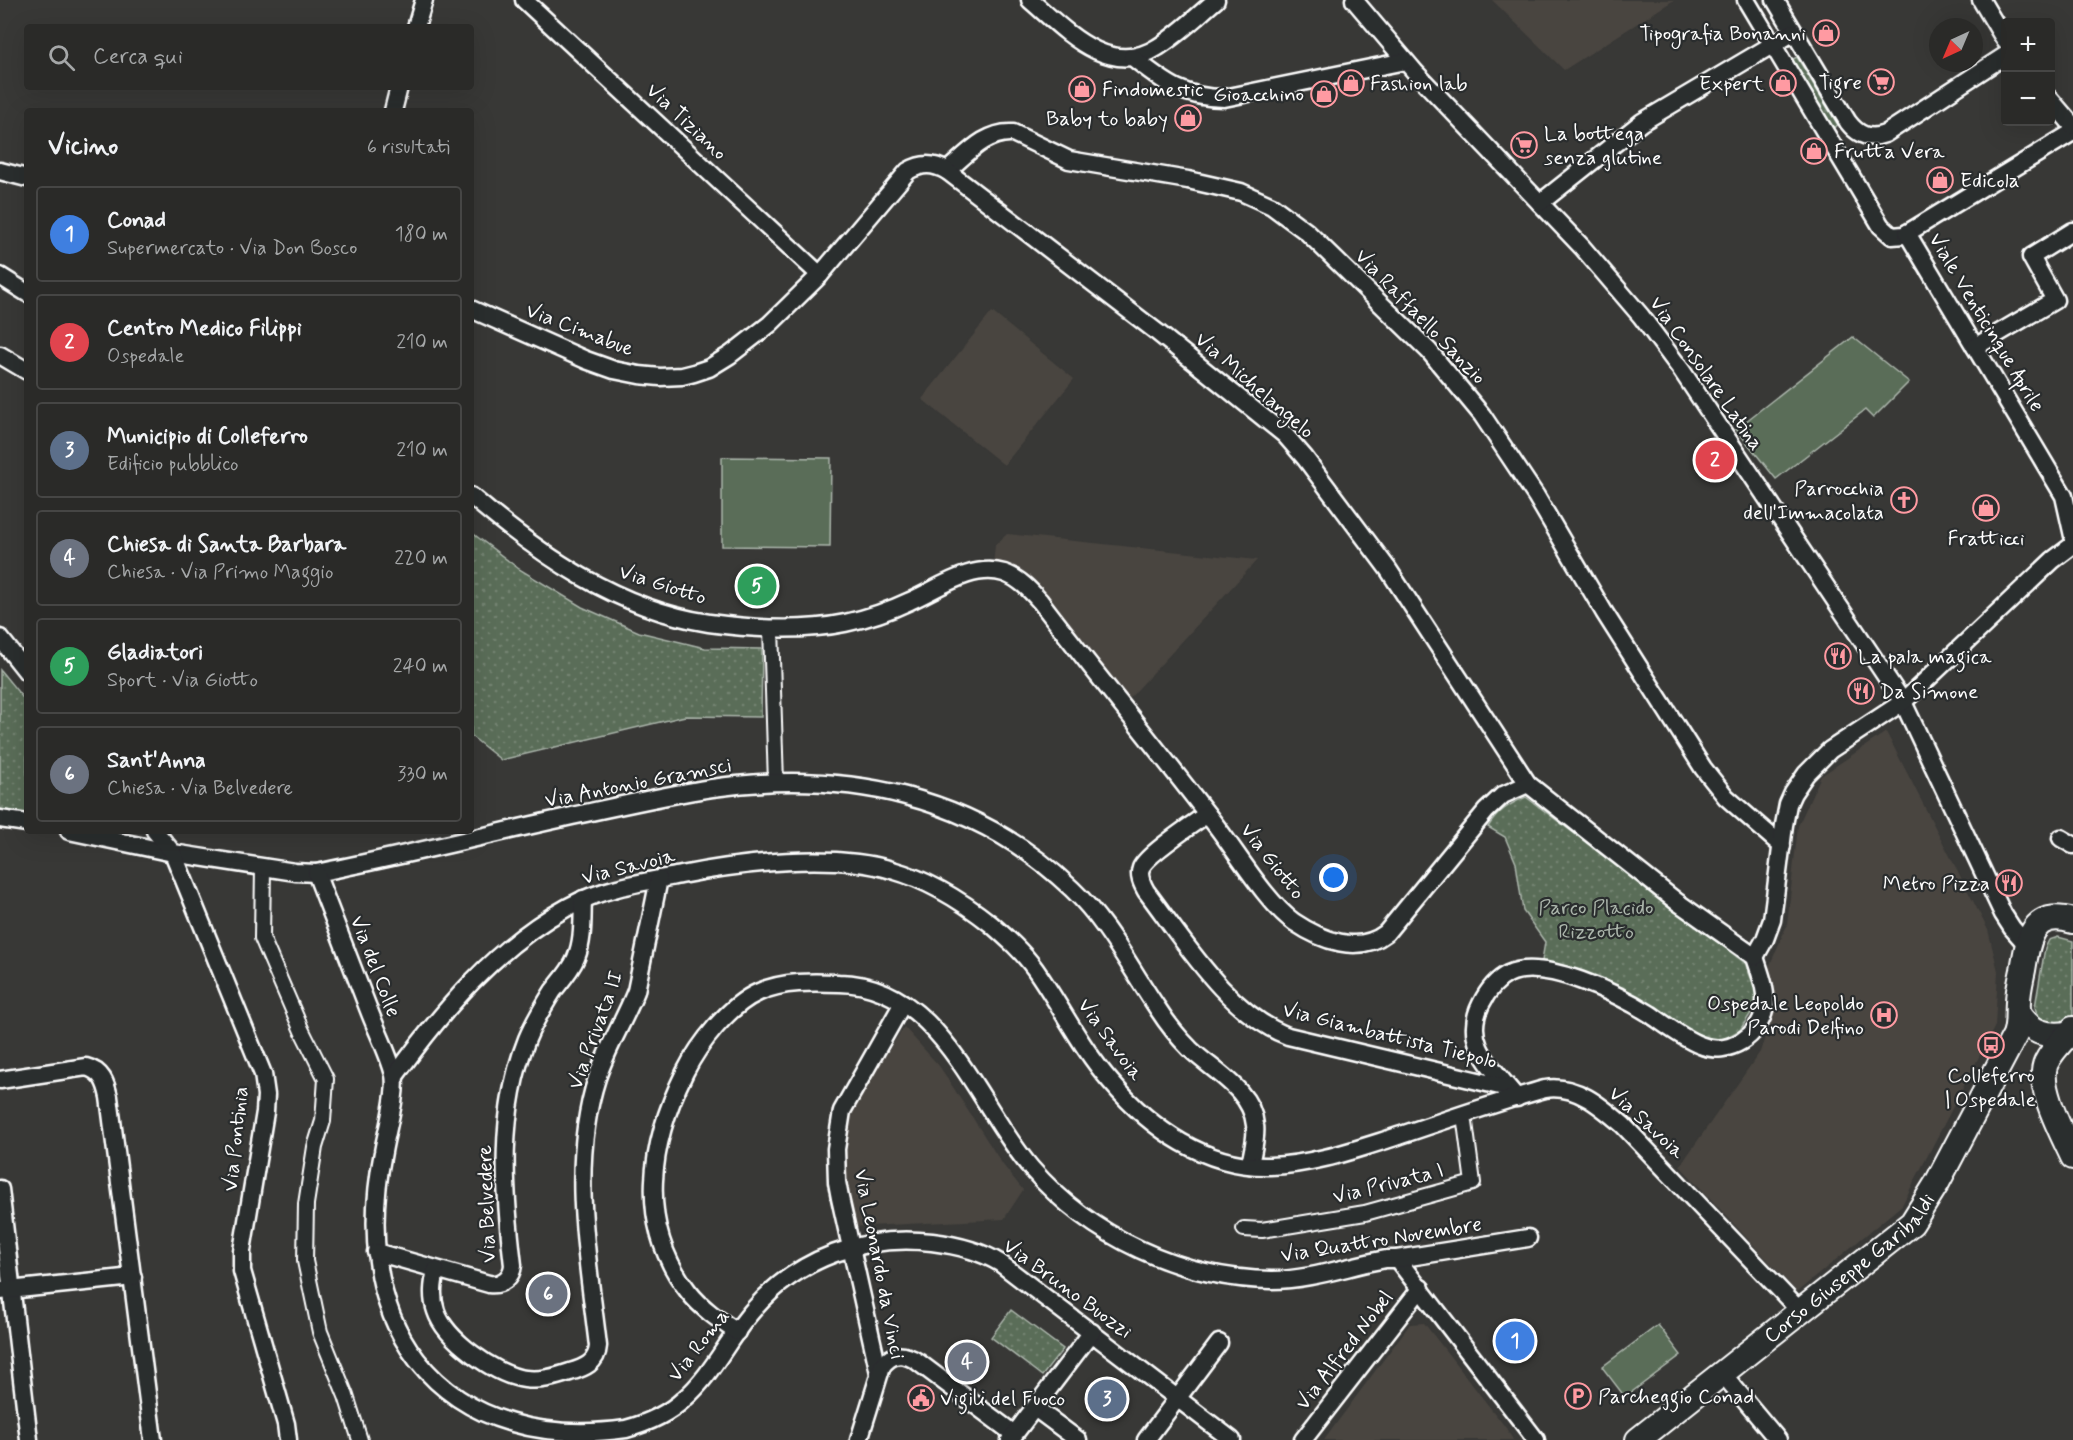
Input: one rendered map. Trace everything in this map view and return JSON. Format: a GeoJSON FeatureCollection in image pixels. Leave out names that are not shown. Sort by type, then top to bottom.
{"type":"FeatureCollection","features":[{"type":"Feature","properties":{"kind":"main road"},"geometry":{"type":"LineString","coordinates":[[2027,945],[2031,932],[2042,923],[2055,919],[2073,921]]}},
{"type":"Feature","properties":{"kind":"main road","name":"Corso Giuseppe Garibaldi"},"geometry":{"type":"LineString","coordinates":[[1638,1440],[1912,1223],[1937,1183],[2017,1028],[2019,995],[2027,945]]}},
{"type":"Feature","properties":{"kind":"main road"},"geometry":{"type":"LineString","coordinates":[[2018,1012],[2037,1032],[2064,1033],[2049,1057],[2043,1076],[2048,1095],[2073,1157]]}},
{"type":"Feature","properties":{"kind":"street"},"geometry":{"type":"LineString","coordinates":[[417,24],[424,0]]}},
{"type":"Feature","properties":{"kind":"street","name":"Via Tiziano"},"geometry":{"type":"LineString","coordinates":[[524,0],[820,275]]}},
{"type":"Feature","properties":{"kind":"street"},"geometry":{"type":"LineString","coordinates":[[1030,0],[1094,51],[1113,57],[1132,57],[1158,48],[1216,0]]}},
{"type":"Feature","properties":{"kind":"street","name":"Via Consolare Latina"},"geometry":{"type":"LineString","coordinates":[[1354,0],[1405,61],[1619,290],[1673,359],[1903,702],[2003,914],[2027,945]]}},
{"type":"Feature","properties":{"kind":"street","name":"Viale Venticinque Aprile"},"geometry":{"type":"LineString","coordinates":[[1746,0],[1881,226],[1900,234],[2069,492],[2073,536]]}},
{"type":"Feature","properties":{"kind":"street"},"geometry":{"type":"LineString","coordinates":[[1775,0],[1851,127],[1865,136],[1876,137],[1885,134],[2001,58]]}},
{"type":"Feature","properties":{"kind":"street"},"geometry":{"type":"LineString","coordinates":[[1981,0],[2001,34]]}},
{"type":"Feature","properties":{"kind":"street"},"geometry":{"type":"LineString","coordinates":[[1540,203],[1642,122],[1794,32]]}},
{"type":"Feature","properties":{"kind":"street"},"geometry":{"type":"LineString","coordinates":[[1132,57],[1176,89],[1191,95],[1212,98],[1224,98],[1405,61]]}},
{"type":"Feature","properties":{"kind":"street"},"geometry":{"type":"LineString","coordinates":[[394,108],[398,90]]}},
{"type":"Feature","properties":{"kind":"street"},"geometry":{"type":"LineString","coordinates":[[2055,105],[2073,126]]}},
{"type":"Feature","properties":{"kind":"street","name":"Via Raffaello Sanzio"},"geometry":{"type":"LineString","coordinates":[[947,171],[985,140],[1004,132],[1014,133],[1069,160],[1188,180],[1241,192],[1272,207],[1300,226],[1417,338],[1475,405],[1520,470],[1635,662],[1703,768],[1725,796],[1782,846]]}},
{"type":"Feature","properties":{"kind":"street"},"geometry":{"type":"LineString","coordinates":[[1900,234],[2073,132]]}},
{"type":"Feature","properties":{"kind":"street","name":"Via Cimabue"},"geometry":{"type":"LineString","coordinates":[[474,310],[614,370],[650,376],[682,376],[709,368],[747,344],[770,324],[820,275],[908,171],[924,164],[947,171]]}},
{"type":"Feature","properties":{"kind":"street"},"geometry":{"type":"LineString","coordinates":[[0,171],[24,177]]}},
{"type":"Feature","properties":{"kind":"street","name":"Via Michelangelo"},"geometry":{"type":"LineString","coordinates":[[947,171],[1157,332],[1268,420],[1293,443],[1388,569],[1528,784]]}},
{"type":"Feature","properties":{"kind":"street"},"geometry":{"type":"LineString","coordinates":[[1975,347],[2055,300],[2031,257],[2073,231]]}},
{"type":"Feature","properties":{"kind":"street"},"geometry":{"type":"LineString","coordinates":[[0,276],[24,291]]}},
{"type":"Feature","properties":{"kind":"street"},"geometry":{"type":"LineString","coordinates":[[0,355],[24,369]]}},
{"type":"Feature","properties":{"kind":"street","name":"Via Giotto"},"geometry":{"type":"LineString","coordinates":[[474,499],[507,527],[580,576],[621,597],[687,619],[771,628],[822,626],[892,609],[960,577],[978,572],[1004,573],[1020,582],[1040,601],[1208,814],[1274,903],[1284,913],[1327,939],[1360,945],[1369,943],[1386,933],[1497,800],[1528,784]]}},
{"type":"Feature","properties":{"kind":"street"},"geometry":{"type":"LineString","coordinates":[[1755,957],[1772,920],[1788,804],[1812,766],[1830,750],[1903,702],[2053,560],[2073,545]]}},
{"type":"Feature","properties":{"kind":"street"},"geometry":{"type":"LineString","coordinates":[[771,628],[776,783]]}},
{"type":"Feature","properties":{"kind":"street"},"geometry":{"type":"LineString","coordinates":[[0,638],[24,668]]}},
{"type":"Feature","properties":{"kind":"street","name":"Via Antonio Gramsci"},"geometry":{"type":"LineString","coordinates":[[83,834],[173,853],[302,873],[316,873],[716,787],[776,783],[860,786],[918,798],[947,808],[1022,847],[1082,898],[1102,923],[1173,1030],[1192,1051],[1232,1085],[1247,1104],[1255,1125],[1251,1165]]}},
{"type":"Feature","properties":{"kind":"street"},"geometry":{"type":"LineString","coordinates":[[1513,1093],[1481,1053],[1474,1031],[1477,1014],[1485,997],[1498,981],[1508,974],[1525,970],[1543,972],[1588,983],[1630,1003],[1698,1045],[1720,1048],[1742,1041],[1753,1032],[1761,1019],[1765,997],[1755,957],[1676,901],[1528,784]]}},
{"type":"Feature","properties":{"kind":"street","name":"Via Giambattista Tiepolo"},"geometry":{"type":"LineString","coordinates":[[1208,814],[1149,857],[1142,867],[1141,878],[1146,891],[1204,967],[1242,1009],[1273,1030],[1288,1036],[1513,1093]]}},
{"type":"Feature","properties":{"kind":"street"},"geometry":{"type":"LineString","coordinates":[[0,819],[24,823]]}},
{"type":"Feature","properties":{"kind":"street","name":"Via Pontinia"},"geometry":{"type":"LineString","coordinates":[[157,834],[173,853],[263,1074],[266,1095],[265,1112],[242,1251],[242,1263],[247,1292],[286,1424],[288,1440]]}},
{"type":"Feature","properties":{"kind":"street","name":"Via Savoia"},"geometry":{"type":"LineString","coordinates":[[394,1076],[445,1010],[494,960],[542,922],[583,899],[606,891],[659,879],[745,866],[819,861],[875,866],[891,869],[925,883],[979,914],[1026,957],[1105,1075],[1145,1117],[1192,1149],[1251,1165],[1281,1166],[1317,1160],[1366,1146],[1464,1115],[1513,1093],[1554,1088],[1569,1090],[1598,1105],[1623,1125],[1800,1311]]}},
{"type":"Feature","properties":{"kind":"street"},"geometry":{"type":"LineString","coordinates":[[262,867],[262,938],[302,1031],[326,1079],[323,1121],[315,1147],[306,1204],[305,1262],[320,1332],[349,1404],[360,1440]]}},
{"type":"Feature","properties":{"kind":"street","name":"Via del Colle"},"geometry":{"type":"LineString","coordinates":[[316,873],[394,1076]]}},
{"type":"Feature","properties":{"kind":"street","name":"Via Privata II"},"geometry":{"type":"LineString","coordinates":[[436,1270],[432,1295],[438,1318],[448,1331],[487,1364],[511,1376],[536,1380],[585,1368],[594,1359],[598,1350],[585,1242],[582,1192],[585,1132],[596,1080],[609,1043],[636,991],[659,879]]}},
{"type":"Feature","properties":{"kind":"street","name":"Via Belvedere"},"geometry":{"type":"LineString","coordinates":[[376,1252],[494,1285],[505,1281],[512,1270],[505,1178],[511,1097],[519,1061],[535,1020],[574,963],[578,952],[583,899]]}},
{"type":"Feature","properties":{"kind":"street","name":"Via Quattro Novembre"},"geometry":{"type":"LineString","coordinates":[[737,1332],[705,1309],[688,1291],[666,1251],[657,1225],[653,1203],[655,1157],[666,1117],[696,1053],[721,1023],[745,1000],[770,987],[792,984],[849,983],[878,990],[903,1003],[945,1041],[1017,1150],[1039,1177],[1076,1210],[1127,1243],[1160,1258],[1196,1270],[1260,1279],[1284,1279],[1380,1260],[1528,1238]]}},
{"type":"Feature","properties":{"kind":"street","name":"Via Leonardo da Vinci"},"geometry":{"type":"LineString","coordinates":[[859,1440],[879,1373],[837,1182],[836,1149],[842,1111],[903,1003]]}},
{"type":"Feature","properties":{"kind":"street"},"geometry":{"type":"LineString","coordinates":[[2007,1051],[2031,1040],[2064,1033]]}},
{"type":"Feature","properties":{"kind":"street"},"geometry":{"type":"LineString","coordinates":[[0,1080],[86,1067],[94,1069],[104,1080],[109,1097],[153,1440]]}},
{"type":"Feature","properties":{"kind":"street","name":"Via Roma"},"geometry":{"type":"LineString","coordinates":[[394,1076],[389,1124],[379,1178],[376,1221],[376,1252],[381,1283],[393,1318],[407,1345],[425,1369],[450,1394],[481,1414],[511,1428],[537,1436],[595,1437],[655,1419],[674,1407],[700,1384],[755,1307],[790,1275],[825,1256],[850,1248]]}},
{"type":"Feature","properties":{"kind":"street","name":"Via Privata I"},"geometry":{"type":"LineString","coordinates":[[1244,1229],[1262,1230],[1365,1213],[1473,1183],[1464,1115]]}},
{"type":"Feature","properties":{"kind":"street"},"geometry":{"type":"LineString","coordinates":[[0,1189],[6,1290],[29,1440]]}},
{"type":"Feature","properties":{"kind":"street","name":"Via Bruno Buozzi"},"geometry":{"type":"LineString","coordinates":[[850,1248],[891,1241],[915,1240],[951,1245],[981,1253],[1013,1272],[1232,1440]]}},
{"type":"Feature","properties":{"kind":"street"},"geometry":{"type":"LineString","coordinates":[[1397,1259],[1536,1440]]}},
{"type":"Feature","properties":{"kind":"street"},"geometry":{"type":"LineString","coordinates":[[6,1290],[133,1277]]}},
{"type":"Feature","properties":{"kind":"street","name":"Via Alfred Nobel"},"geometry":{"type":"LineString","coordinates":[[1303,1440],[1420,1288]]}},
{"type":"Feature","properties":{"kind":"street"},"geometry":{"type":"LineString","coordinates":[[879,1373],[891,1356],[902,1354],[908,1356],[1012,1437],[1092,1332]]}},
{"type":"Feature","properties":{"kind":"street"},"geometry":{"type":"LineString","coordinates":[[1146,1440],[1219,1342]]}},
{"type":"Feature","properties":{"kind":"street"},"geometry":{"type":"LineString","coordinates":[[1722,1373],[1778,1440]]}},
{"type":"Feature","properties":{"kind":"street"},"geometry":{"type":"LineString","coordinates":[[1035,1408],[1078,1440]]}},
{"type":"Feature","properties":{"kind":"shaded area"},"geometry":{"type":"Polygon","coordinates":[[[1492,0],[1674,0],[1564,70],[1492,0]]]}},
{"type":"Feature","properties":{"kind":"shaded area"},"geometry":{"type":"Polygon","coordinates":[[[992,312],[1074,379],[1004,465],[922,399],[992,312]]]}},
{"type":"Feature","properties":{"kind":"shaded area"},"geometry":{"type":"Polygon","coordinates":[[[1007,534],[1257,560],[1127,701],[1037,586],[993,566],[995,545],[1007,534]]]}},
{"type":"Feature","properties":{"kind":"shaded area","name":"Ospedale Leopoldo Parodi Delfino"},"geometry":{"type":"Polygon","coordinates":[[[1886,732],[1988,930],[1998,971],[1995,1026],[1902,1205],[1797,1292],[1680,1166],[1760,1052],[1776,1005],[1769,967],[1787,925],[1798,826],[1821,776],[1886,732]]]}},
{"type":"Feature","properties":{"kind":"shaded area"},"geometry":{"type":"Polygon","coordinates":[[[904,1027],[940,1067],[1003,1165],[1023,1190],[1004,1219],[848,1227],[841,1180],[848,1112],[904,1027]]]}},
{"type":"Feature","properties":{"kind":"shaded area"},"geometry":{"type":"Polygon","coordinates":[[[1424,1323],[1513,1440],[1324,1440],[1410,1324],[1424,1323]]]}},
{"type":"Feature","properties":{"kind":"green space"},"geometry":{"type":"Polygon","coordinates":[[[1797,57],[1838,125],[1833,128],[1793,61],[1797,57]]]}},
{"type":"Feature","properties":{"kind":"green space"},"geometry":{"type":"Polygon","coordinates":[[[1853,337],[1909,382],[1873,418],[1865,410],[1776,479],[1736,429],[1853,337]]]}},
{"type":"Feature","properties":{"kind":"green space"},"geometry":{"type":"Polygon","coordinates":[[[722,457],[831,458],[830,547],[722,546],[722,457]]]}},
{"type":"Feature","properties":{"kind":"green space"},"geometry":{"type":"Polygon","coordinates":[[[474,534],[519,569],[582,607],[639,632],[705,648],[762,649],[761,717],[685,716],[501,760],[474,738],[474,534]]]}},
{"type":"Feature","properties":{"kind":"green space"},"geometry":{"type":"Polygon","coordinates":[[[0,670],[24,699],[24,814],[0,809],[0,670]]]}},
{"type":"Feature","properties":{"kind":"green space","name":"Parco Placido Rizzotto"},"geometry":{"type":"Polygon","coordinates":[[[1526,797],[1745,963],[1757,993],[1753,1010],[1740,1030],[1724,1039],[1701,1039],[1541,967],[1545,942],[1523,911],[1516,863],[1505,837],[1488,827],[1504,809],[1526,797]]]}},
{"type":"Feature","properties":{"kind":"green space"},"geometry":{"type":"Polygon","coordinates":[[[2058,937],[2073,941],[2073,1016],[2062,1022],[2051,1023],[2041,1018],[2035,1007],[2045,948],[2049,940],[2058,937]]]}},
{"type":"Feature","properties":{"kind":"green space"},"geometry":{"type":"Polygon","coordinates":[[[1011,1310],[1063,1349],[1042,1376],[991,1337],[1011,1310]]]}},
{"type":"Feature","properties":{"kind":"green space"},"geometry":{"type":"Polygon","coordinates":[[[1658,1325],[1681,1355],[1625,1397],[1602,1367],[1658,1325]]]}},
{"type":"Feature","properties":{"kind":"place","name":"Tipografia Bonanni"},"geometry":{"type":"Point","coordinates":[1826,33]}},
{"type":"Feature","properties":{"kind":"place","name":"Tigre"},"geometry":{"type":"Point","coordinates":[1881,82]}},
{"type":"Feature","properties":{"kind":"place","name":"Fashion lab"},"geometry":{"type":"Point","coordinates":[1351,83]}},
{"type":"Feature","properties":{"kind":"place","name":"Expert"},"geometry":{"type":"Point","coordinates":[1783,83]}},
{"type":"Feature","properties":{"kind":"place","name":"Findomestic"},"geometry":{"type":"Point","coordinates":[1082,89]}},
{"type":"Feature","properties":{"kind":"place","name":"Gioacchino"},"geometry":{"type":"Point","coordinates":[1324,94]}},
{"type":"Feature","properties":{"kind":"place","name":"Baby to baby"},"geometry":{"type":"Point","coordinates":[1188,118]}},
{"type":"Feature","properties":{"kind":"place","name":"La bottega senza glutine"},"geometry":{"type":"Point","coordinates":[1524,145]}},
{"type":"Feature","properties":{"kind":"place","name":"Frutta Vera"},"geometry":{"type":"Point","coordinates":[1814,151]}},
{"type":"Feature","properties":{"kind":"place","name":"Edicola"},"geometry":{"type":"Point","coordinates":[1940,180]}},
{"type":"Feature","properties":{"kind":"place","name":"Centro Medico Filippi"},"geometry":{"type":"Point","coordinates":[1715,460]}},
{"type":"Feature","properties":{"kind":"place","name":"Parrocchia dell'Immacolata"},"geometry":{"type":"Point","coordinates":[1904,500]}},
{"type":"Feature","properties":{"kind":"place","name":"Fratticci"},"geometry":{"type":"Point","coordinates":[1986,508]}},
{"type":"Feature","properties":{"kind":"place","name":"Gladiatori"},"geometry":{"type":"Point","coordinates":[757,586]}},
{"type":"Feature","properties":{"kind":"place","name":"La pala magica"},"geometry":{"type":"Point","coordinates":[1838,656]}},
{"type":"Feature","properties":{"kind":"place","name":"Da Simone"},"geometry":{"type":"Point","coordinates":[1861,691]}},
{"type":"Feature","properties":{"kind":"place","name":"Metro Pizza"},"geometry":{"type":"Point","coordinates":[2009,883]}},
{"type":"Feature","properties":{"kind":"place","name":"Ospedale Leopoldo Parodi Delfino"},"geometry":{"type":"Point","coordinates":[1884,1015]}},
{"type":"Feature","properties":{"kind":"place","name":"Colleferro | Ospedale"},"geometry":{"type":"Point","coordinates":[1991,1045]}},
{"type":"Feature","properties":{"kind":"place","name":"Sant'Anna"},"geometry":{"type":"Point","coordinates":[548,1294]}},
{"type":"Feature","properties":{"kind":"place","name":"Conad"},"geometry":{"type":"Point","coordinates":[1515,1341]}},
{"type":"Feature","properties":{"kind":"place","name":"Chiesa di Santa Barbara"},"geometry":{"type":"Point","coordinates":[967,1362]}},
{"type":"Feature","properties":{"kind":"place","name":"Parcheggio Conad"},"geometry":{"type":"Point","coordinates":[1578,1396]}},
{"type":"Feature","properties":{"kind":"place","name":"Vigili del Fuoco"},"geometry":{"type":"Point","coordinates":[921,1398]}},
{"type":"Feature","properties":{"kind":"place","name":"Municipio di Colleferro"},"geometry":{"type":"Point","coordinates":[1107,1399]}}]}
